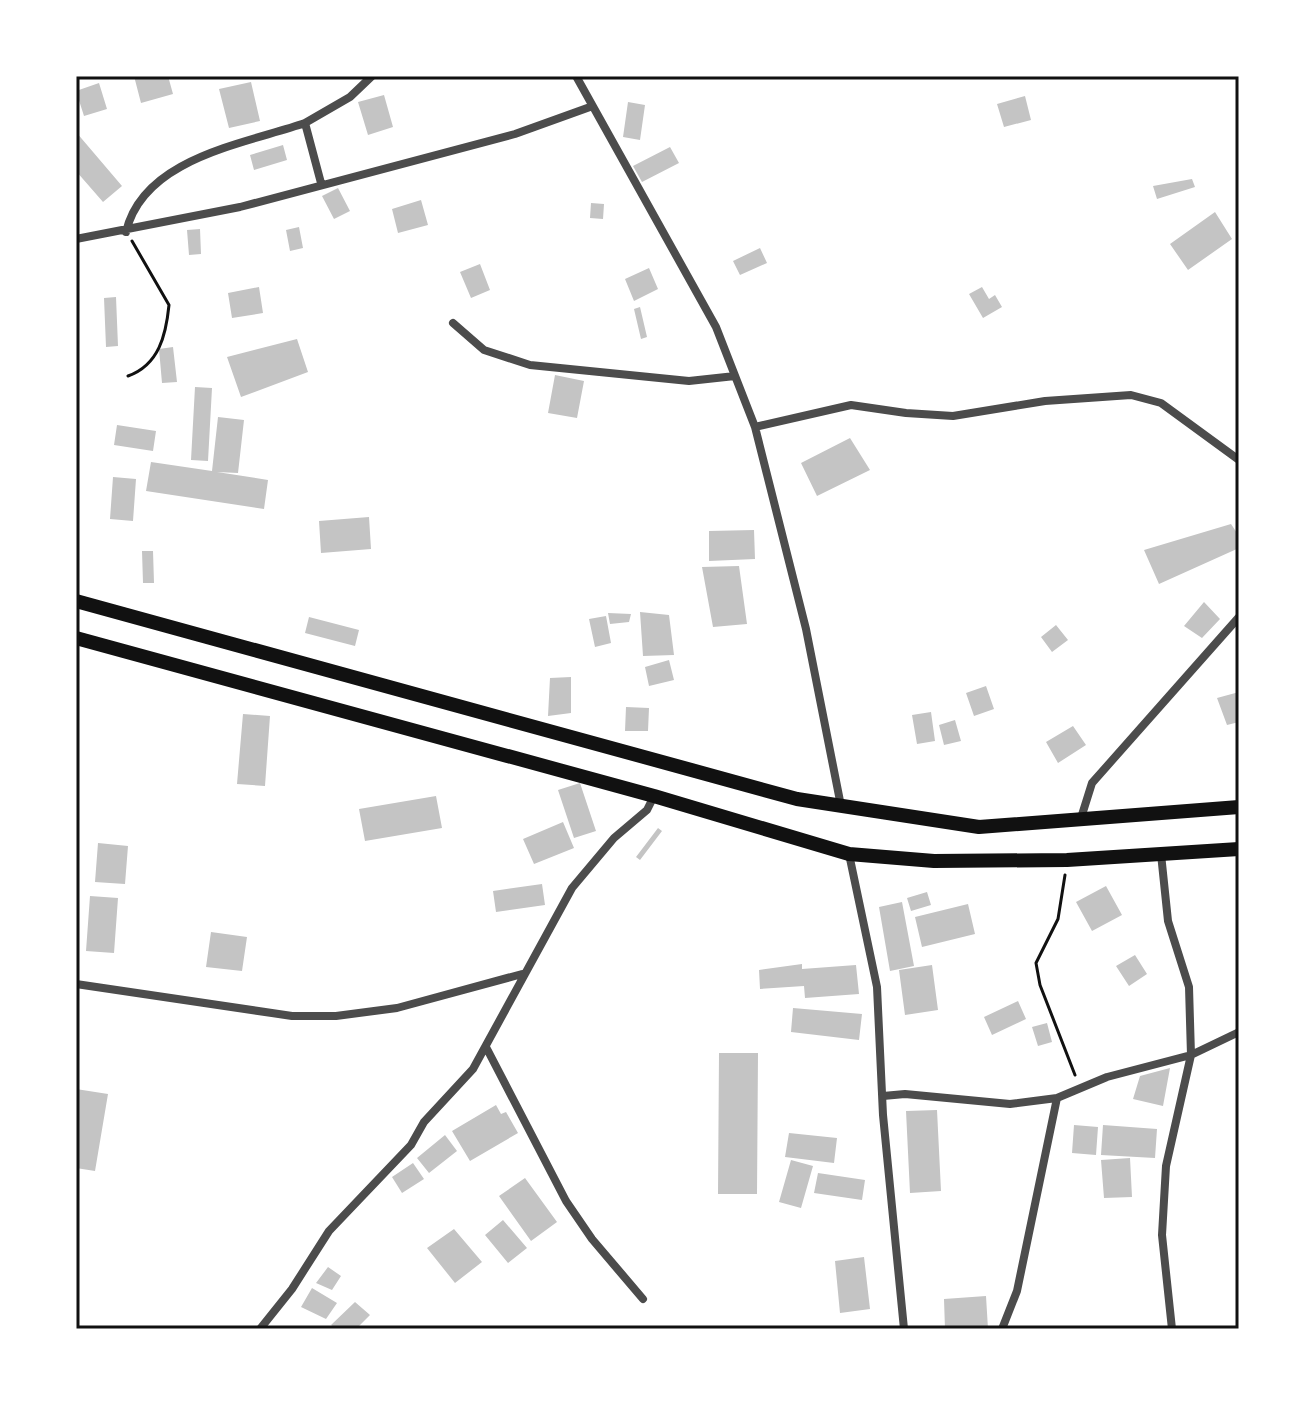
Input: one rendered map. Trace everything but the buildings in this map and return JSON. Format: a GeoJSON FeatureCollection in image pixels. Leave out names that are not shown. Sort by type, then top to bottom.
{"type":"FeatureCollection","features":[{"type":"Feature","properties":{"kind":"main road"},"geometry":{"type":"LineString","coordinates":[[76,601],[334,669],[797,799],[979,827],[1239,807]]}},
{"type":"Feature","properties":{"kind":"main road"},"geometry":{"type":"LineString","coordinates":[[76,638],[654,796],[849,854],[934,861],[1067,860],[1239,849]]}},
{"type":"Feature","properties":{"kind":"street"},"geometry":{"type":"LineString","coordinates":[[126,232],[131,210],[144,194],[186,165],[218,149],[305,123],[350,97],[372,76]]}},
{"type":"Feature","properties":{"kind":"street"},"geometry":{"type":"LineString","coordinates":[[576,76],[590,107],[683,264],[716,327],[755,427],[793,570],[841,806]]}},
{"type":"Feature","properties":{"kind":"street"},"geometry":{"type":"LineString","coordinates":[[76,239],[126,232],[240,207],[321,183],[515,134],[590,107]]}},
{"type":"Feature","properties":{"kind":"street"},"geometry":{"type":"LineString","coordinates":[[305,123],[321,183]]}},
{"type":"Feature","properties":{"kind":"street"},"geometry":{"type":"LineString","coordinates":[[453,323],[484,350],[530,365],[689,381],[735,376]]}},
{"type":"Feature","properties":{"kind":"street"},"geometry":{"type":"LineString","coordinates":[[755,427],[851,405],[953,416],[1045,401],[1131,395],[1161,403],[1239,460]]}},
{"type":"Feature","properties":{"kind":"street"},"geometry":{"type":"LineString","coordinates":[[1081,818],[1092,783],[1239,617]]}},
{"type":"Feature","properties":{"kind":"street"},"geometry":{"type":"LineString","coordinates":[[260,1329],[292,1289],[329,1231],[411,1145],[424,1122],[473,1069],[522,974],[572,888],[614,838],[647,810],[654,796]]}},
{"type":"Feature","properties":{"kind":"street"},"geometry":{"type":"LineString","coordinates":[[849,854],[877,987],[883,1096],[904,1329]]}},
{"type":"Feature","properties":{"kind":"street"},"geometry":{"type":"LineString","coordinates":[[1161,854],[1168,921],[1189,987],[1191,1055],[1166,1166],[1162,1235],[1172,1329]]}},
{"type":"Feature","properties":{"kind":"street"},"geometry":{"type":"LineString","coordinates":[[76,984],[292,1016],[336,1016],[397,1008],[522,974]]}},
{"type":"Feature","properties":{"kind":"street"},"geometry":{"type":"LineString","coordinates":[[883,1096],[905,1094],[1010,1104],[1057,1098],[1080,1087],[1191,1055],[1239,1032]]}},
{"type":"Feature","properties":{"kind":"street"},"geometry":{"type":"LineString","coordinates":[[486,1047],[566,1201],[592,1239],[643,1299]]}},
{"type":"Feature","properties":{"kind":"street"},"geometry":{"type":"LineString","coordinates":[[1002,1329],[1017,1291],[1057,1098]]}},
{"type":"Feature","properties":{"kind":"path"},"geometry":{"type":"LineString","coordinates":[[126,232],[159,281],[169,305],[155,357],[140,372],[128,376]]}},
{"type":"Feature","properties":{"kind":"path"},"geometry":{"type":"LineString","coordinates":[[1067,860],[1058,919],[1036,963],[1040,985],[1080,1087]]}}]}
